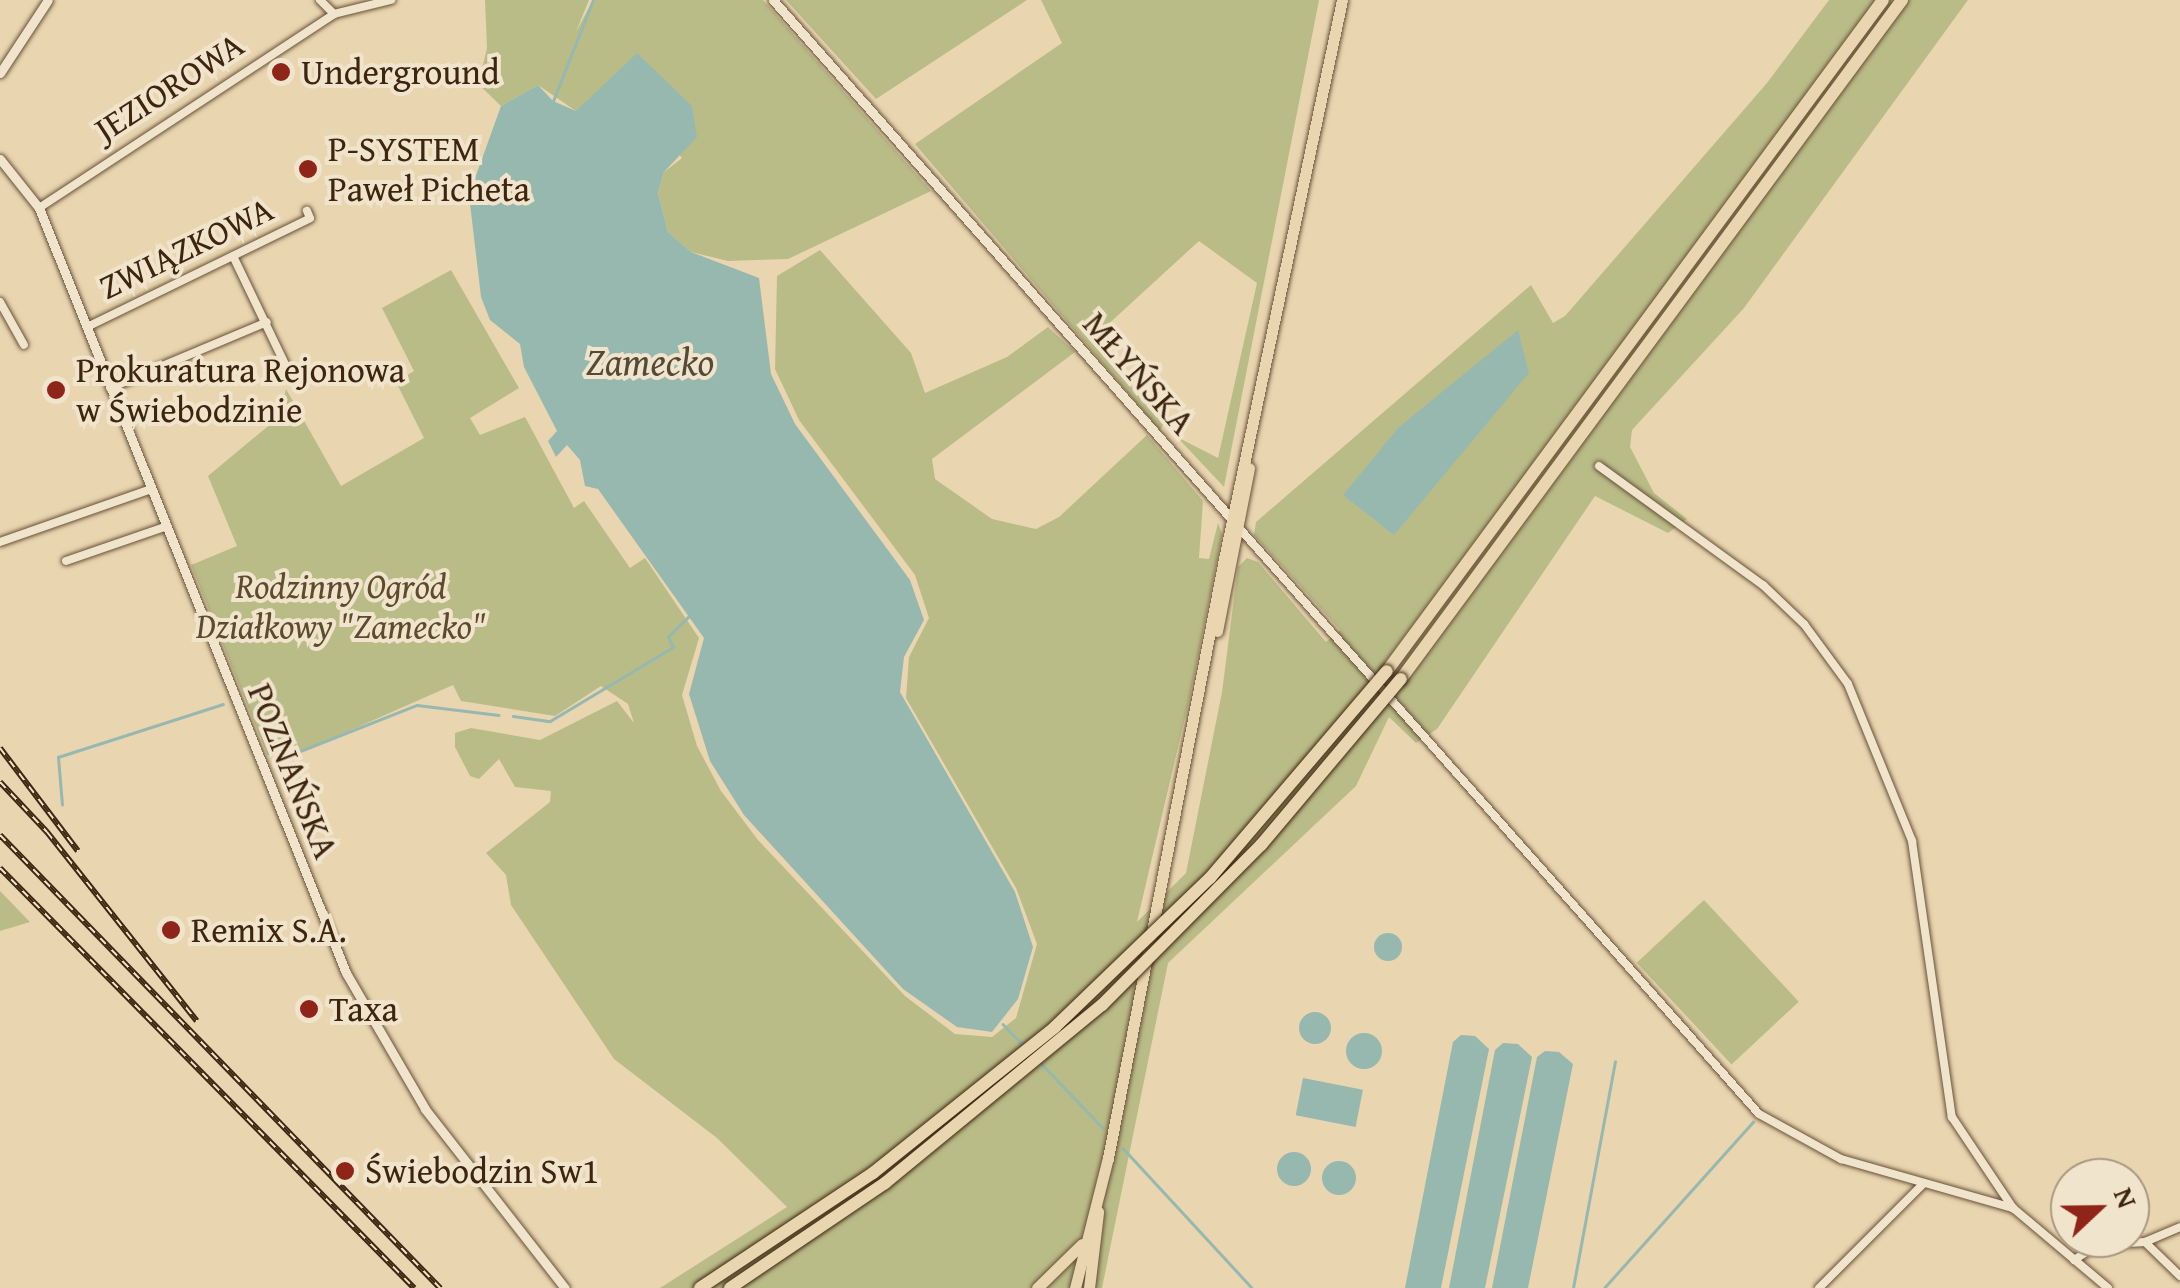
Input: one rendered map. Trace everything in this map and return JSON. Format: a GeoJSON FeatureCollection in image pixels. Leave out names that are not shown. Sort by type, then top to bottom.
{"type":"FeatureCollection","features":[{"type":"Feature","properties":{"kind":"highway"},"geometry":{"type":"LineString","coordinates":[[700,1288],[873,1173],[1055,1027],[1210,878],[1387,671],[1883,0]]}},
{"type":"Feature","properties":{"kind":"highway"},"geometry":{"type":"LineString","coordinates":[[730,1288],[886,1183],[1102,1005],[1261,846],[1401,679],[1902,0]]}},
{"type":"Feature","properties":{"kind":"main road"},"geometry":{"type":"LineString","coordinates":[[1079,1286],[1342,0]]}},
{"type":"Feature","properties":{"kind":"main road"},"geometry":{"type":"LineString","coordinates":[[1079,1286],[1084,1241],[1098,1207]]}},
{"type":"Feature","properties":{"kind":"main road"},"geometry":{"type":"LineString","coordinates":[[1043,1284],[1084,1241]]}},
{"type":"Feature","properties":{"kind":"main road"},"geometry":{"type":"LineString","coordinates":[[1043,1284],[1079,1286]]}},
{"type":"Feature","properties":{"kind":"street"},"geometry":{"type":"LineString","coordinates":[[0,73],[48,0]]}},
{"type":"Feature","properties":{"kind":"street"},"geometry":{"type":"LineString","coordinates":[[320,0],[334,14]]}},
{"type":"Feature","properties":{"kind":"street","name":"JEZIOROWA"},"geometry":{"type":"LineString","coordinates":[[39,208],[334,14],[391,0]]}},
{"type":"Feature","properties":{"kind":"street","name":"MŁYŃSKA"},"geometry":{"type":"LineString","coordinates":[[774,0],[1462,782],[1760,1114],[1826,1154],[2013,1208]]}},
{"type":"Feature","properties":{"kind":"street","name":"POZNAŃSKA"},"geometry":{"type":"LineString","coordinates":[[0,158],[21,179],[39,208],[362,1004],[444,1136],[564,1288]]}},
{"type":"Feature","properties":{"kind":"street","name":"ZWIĄZKOWA"},"geometry":{"type":"LineString","coordinates":[[87,327],[309,214]]}},
{"type":"Feature","properties":{"kind":"street"},"geometry":{"type":"LineString","coordinates":[[233,256],[286,366]]}},
{"type":"Feature","properties":{"kind":"street"},"geometry":{"type":"LineString","coordinates":[[0,302],[24,344]]}},
{"type":"Feature","properties":{"kind":"street"},"geometry":{"type":"LineString","coordinates":[[110,388],[267,322]]}},
{"type":"Feature","properties":{"kind":"street"},"geometry":{"type":"LineString","coordinates":[[1599,466],[1763,585],[1804,624],[1848,684],[1912,842],[1952,1117],[2013,1208],[2108,1288]]}},
{"type":"Feature","properties":{"kind":"street"},"geometry":{"type":"LineString","coordinates":[[0,542],[150,489]]}},
{"type":"Feature","properties":{"kind":"street"},"geometry":{"type":"LineString","coordinates":[[66,561],[165,526]]}},
{"type":"Feature","properties":{"kind":"street"},"geometry":{"type":"LineString","coordinates":[[1818,1288],[1924,1183]]}},
{"type":"Feature","properties":{"kind":"street"},"geometry":{"type":"LineString","coordinates":[[2150,1240],[2180,1227]]}},
{"type":"Feature","properties":{"kind":"street"},"geometry":{"type":"LineString","coordinates":[[2150,1247],[2180,1276]]}},
{"type":"Feature","properties":{"kind":"green space"},"geometry":{"type":"Polygon","coordinates":[[[485,0],[589,0],[576,32],[593,0],[763,0],[931,191],[788,259],[728,261],[691,252],[668,232],[658,193],[664,172],[682,158],[614,81],[576,111],[538,85],[501,106],[470,76],[482,69],[487,48],[485,0]]]}},
{"type":"Feature","properties":{"kind":"green space"},"geometry":{"type":"Polygon","coordinates":[[[786,0],[1027,0],[876,99],[786,0]]]}},
{"type":"Feature","properties":{"kind":"green space"},"geometry":{"type":"Polygon","coordinates":[[[1041,0],[1319,0],[1224,487],[1177,437],[1218,458],[1257,283],[1199,241],[1091,340],[1164,424],[1160,430],[915,144],[1062,43],[1041,0]]]}},
{"type":"Feature","properties":{"kind":"green space","name":"Rodzinny Ogród Działkowy \"Zamecko\""},"geometry":{"type":"Polygon","coordinates":[[[1829,0],[1968,0],[1744,308],[1632,430],[1630,447],[1654,493],[1687,519],[1668,533],[1595,496],[1437,729],[1416,743],[1389,717],[1356,786],[1168,963],[1102,1288],[660,1288],[787,1207],[717,1138],[614,1059],[511,905],[506,875],[486,853],[550,802],[551,791],[515,787],[499,759],[479,779],[470,776],[455,747],[455,733],[471,728],[540,740],[617,701],[634,723],[628,704],[601,686],[555,716],[461,701],[453,685],[290,757],[267,754],[191,565],[237,546],[208,476],[279,417],[286,389],[341,486],[424,438],[396,382],[414,371],[382,308],[451,270],[519,388],[470,418],[480,435],[525,417],[574,508],[584,501],[630,568],[645,558],[699,638],[682,695],[697,746],[721,791],[758,840],[905,996],[955,1034],[992,1037],[1016,1018],[1037,944],[1016,888],[906,698],[909,657],[929,618],[915,575],[799,420],[775,369],[777,276],[820,250],[911,353],[925,393],[1007,357],[1048,327],[1075,352],[932,459],[935,479],[992,519],[1036,529],[1059,517],[1147,435],[1203,501],[1199,558],[1209,559],[1218,523],[1222,534],[1190,696],[1137,922],[1186,873],[1222,692],[1238,567],[1247,558],[1258,562],[1326,642],[1340,630],[1254,535],[1256,522],[1531,285],[1553,323],[1565,316],[1767,83],[1829,0]]]}},
{"type":"Feature","properties":{"kind":"green space"},"geometry":{"type":"Polygon","coordinates":[[[0,891],[30,922],[0,931],[0,891]]]}},
{"type":"Feature","properties":{"kind":"green space"},"geometry":{"type":"Polygon","coordinates":[[[1704,900],[1799,1002],[1732,1064],[1637,963],[1704,900]]]}},
{"type":"Feature","properties":{"kind":"water","name":"Zamecko"},"geometry":{"type":"Polygon","coordinates":[[[637,53],[692,106],[697,137],[664,172],[658,193],[668,232],[691,252],[759,278],[771,374],[795,424],[910,580],[924,620],[904,657],[900,692],[1015,892],[1033,947],[1018,999],[992,1032],[957,1027],[903,989],[744,815],[710,761],[689,694],[704,638],[598,489],[585,486],[580,460],[567,445],[556,457],[548,441],[557,431],[524,367],[520,344],[490,320],[481,297],[469,195],[501,106],[538,85],[553,101],[576,111],[637,53]]]}},
{"type":"Feature","properties":{"kind":"water"},"geometry":{"type":"Polygon","coordinates":[[[1518,330],[1529,373],[1394,535],[1343,495],[1399,427],[1518,330]]]}},
{"type":"Feature","properties":{"kind":"water"},"geometry":{"type":"Polygon","coordinates":[[[1388,933],[1398,937],[1402,947],[1398,957],[1388,961],[1378,957],[1374,947],[1378,937],[1388,933]]]}},
{"type":"Feature","properties":{"kind":"water"},"geometry":{"type":"Polygon","coordinates":[[[1315,1012],[1327,1016],[1331,1028],[1327,1040],[1315,1044],[1303,1040],[1299,1028],[1303,1016],[1315,1012]]]}},
{"type":"Feature","properties":{"kind":"water"},"geometry":{"type":"Polygon","coordinates":[[[1364,1033],[1377,1038],[1382,1051],[1377,1064],[1364,1069],[1351,1064],[1346,1051],[1351,1038],[1364,1033]]]}},
{"type":"Feature","properties":{"kind":"water"},"geometry":{"type":"Polygon","coordinates":[[[1461,1035],[1475,1036],[1489,1049],[1441,1288],[1405,1288],[1453,1042],[1461,1035]]]}},
{"type":"Feature","properties":{"kind":"water"},"geometry":{"type":"Polygon","coordinates":[[[1503,1043],[1518,1044],[1532,1057],[1485,1288],[1449,1288],[1495,1050],[1503,1043]]]}},
{"type":"Feature","properties":{"kind":"water"},"geometry":{"type":"Polygon","coordinates":[[[1545,1051],[1559,1052],[1573,1064],[1528,1288],[1492,1288],[1537,1057],[1545,1051]]]}},
{"type":"Feature","properties":{"kind":"water"},"geometry":{"type":"Polygon","coordinates":[[[1303,1078],[1363,1090],[1356,1127],[1296,1115],[1303,1078]]]}},
{"type":"Feature","properties":{"kind":"water"},"geometry":{"type":"Polygon","coordinates":[[[1294,1152],[1306,1157],[1311,1169],[1306,1181],[1294,1186],[1282,1181],[1277,1169],[1282,1157],[1294,1152]]]}},
{"type":"Feature","properties":{"kind":"water"},"geometry":{"type":"Polygon","coordinates":[[[1339,1161],[1351,1166],[1356,1178],[1351,1190],[1339,1195],[1327,1190],[1322,1178],[1327,1166],[1339,1161]]]}},
{"type":"Feature","properties":{"kind":"waterway"},"geometry":{"type":"LineString","coordinates":[[553,101],[593,0]]}},
{"type":"Feature","properties":{"kind":"waterway"},"geometry":{"type":"LineString","coordinates":[[513,716],[550,721],[673,647],[668,637],[690,615]]}},
{"type":"Feature","properties":{"kind":"waterway"},"geometry":{"type":"LineString","coordinates":[[62,805],[58,757],[223,704]]}},
{"type":"Feature","properties":{"kind":"waterway"},"geometry":{"type":"LineString","coordinates":[[268,753],[290,755],[417,705],[498,715]]}},
{"type":"Feature","properties":{"kind":"waterway"},"geometry":{"type":"LineString","coordinates":[[1003,1024],[1023,1045]]}},
{"type":"Feature","properties":{"kind":"waterway"},"geometry":{"type":"LineString","coordinates":[[1039,1061],[1103,1128]]}},
{"type":"Feature","properties":{"kind":"waterway"},"geometry":{"type":"LineString","coordinates":[[1573,1288],[1615,1062]]}},
{"type":"Feature","properties":{"kind":"waterway"},"geometry":{"type":"LineString","coordinates":[[1604,1288],[1753,1122]]}},
{"type":"Feature","properties":{"kind":"waterway"},"geometry":{"type":"LineString","coordinates":[[1123,1148],[1252,1288]]}},
{"type":"Feature","properties":{"kind":"railway"},"geometry":{"type":"LineString","coordinates":[[0,748],[78,851]]}},
{"type":"Feature","properties":{"kind":"railway"},"geometry":{"type":"LineString","coordinates":[[0,782],[47,832],[197,1021]]}},
{"type":"Feature","properties":{"kind":"railway"},"geometry":{"type":"LineString","coordinates":[[0,835],[440,1288]]}},
{"type":"Feature","properties":{"kind":"railway"},"geometry":{"type":"LineString","coordinates":[[0,868],[414,1288]]}},
{"type":"Feature","properties":{"kind":"place","name":"Underground"},"geometry":{"type":"Point","coordinates":[281,72]}},
{"type":"Feature","properties":{"kind":"place","name":"P-SYSTEM Paweł Picheta"},"geometry":{"type":"Point","coordinates":[308,169]}},
{"type":"Feature","properties":{"kind":"place","name":"Prokuratura Rejonowa w Świebodzinie"},"geometry":{"type":"Point","coordinates":[56,390]}},
{"type":"Feature","properties":{"kind":"place","name":"Remix S.A."},"geometry":{"type":"Point","coordinates":[171,930]}},
{"type":"Feature","properties":{"kind":"place","name":"Taxa"},"geometry":{"type":"Point","coordinates":[309,1009]}},
{"type":"Feature","properties":{"kind":"place","name":"Świebodzin Sw1"},"geometry":{"type":"Point","coordinates":[345,1171]}}]}
